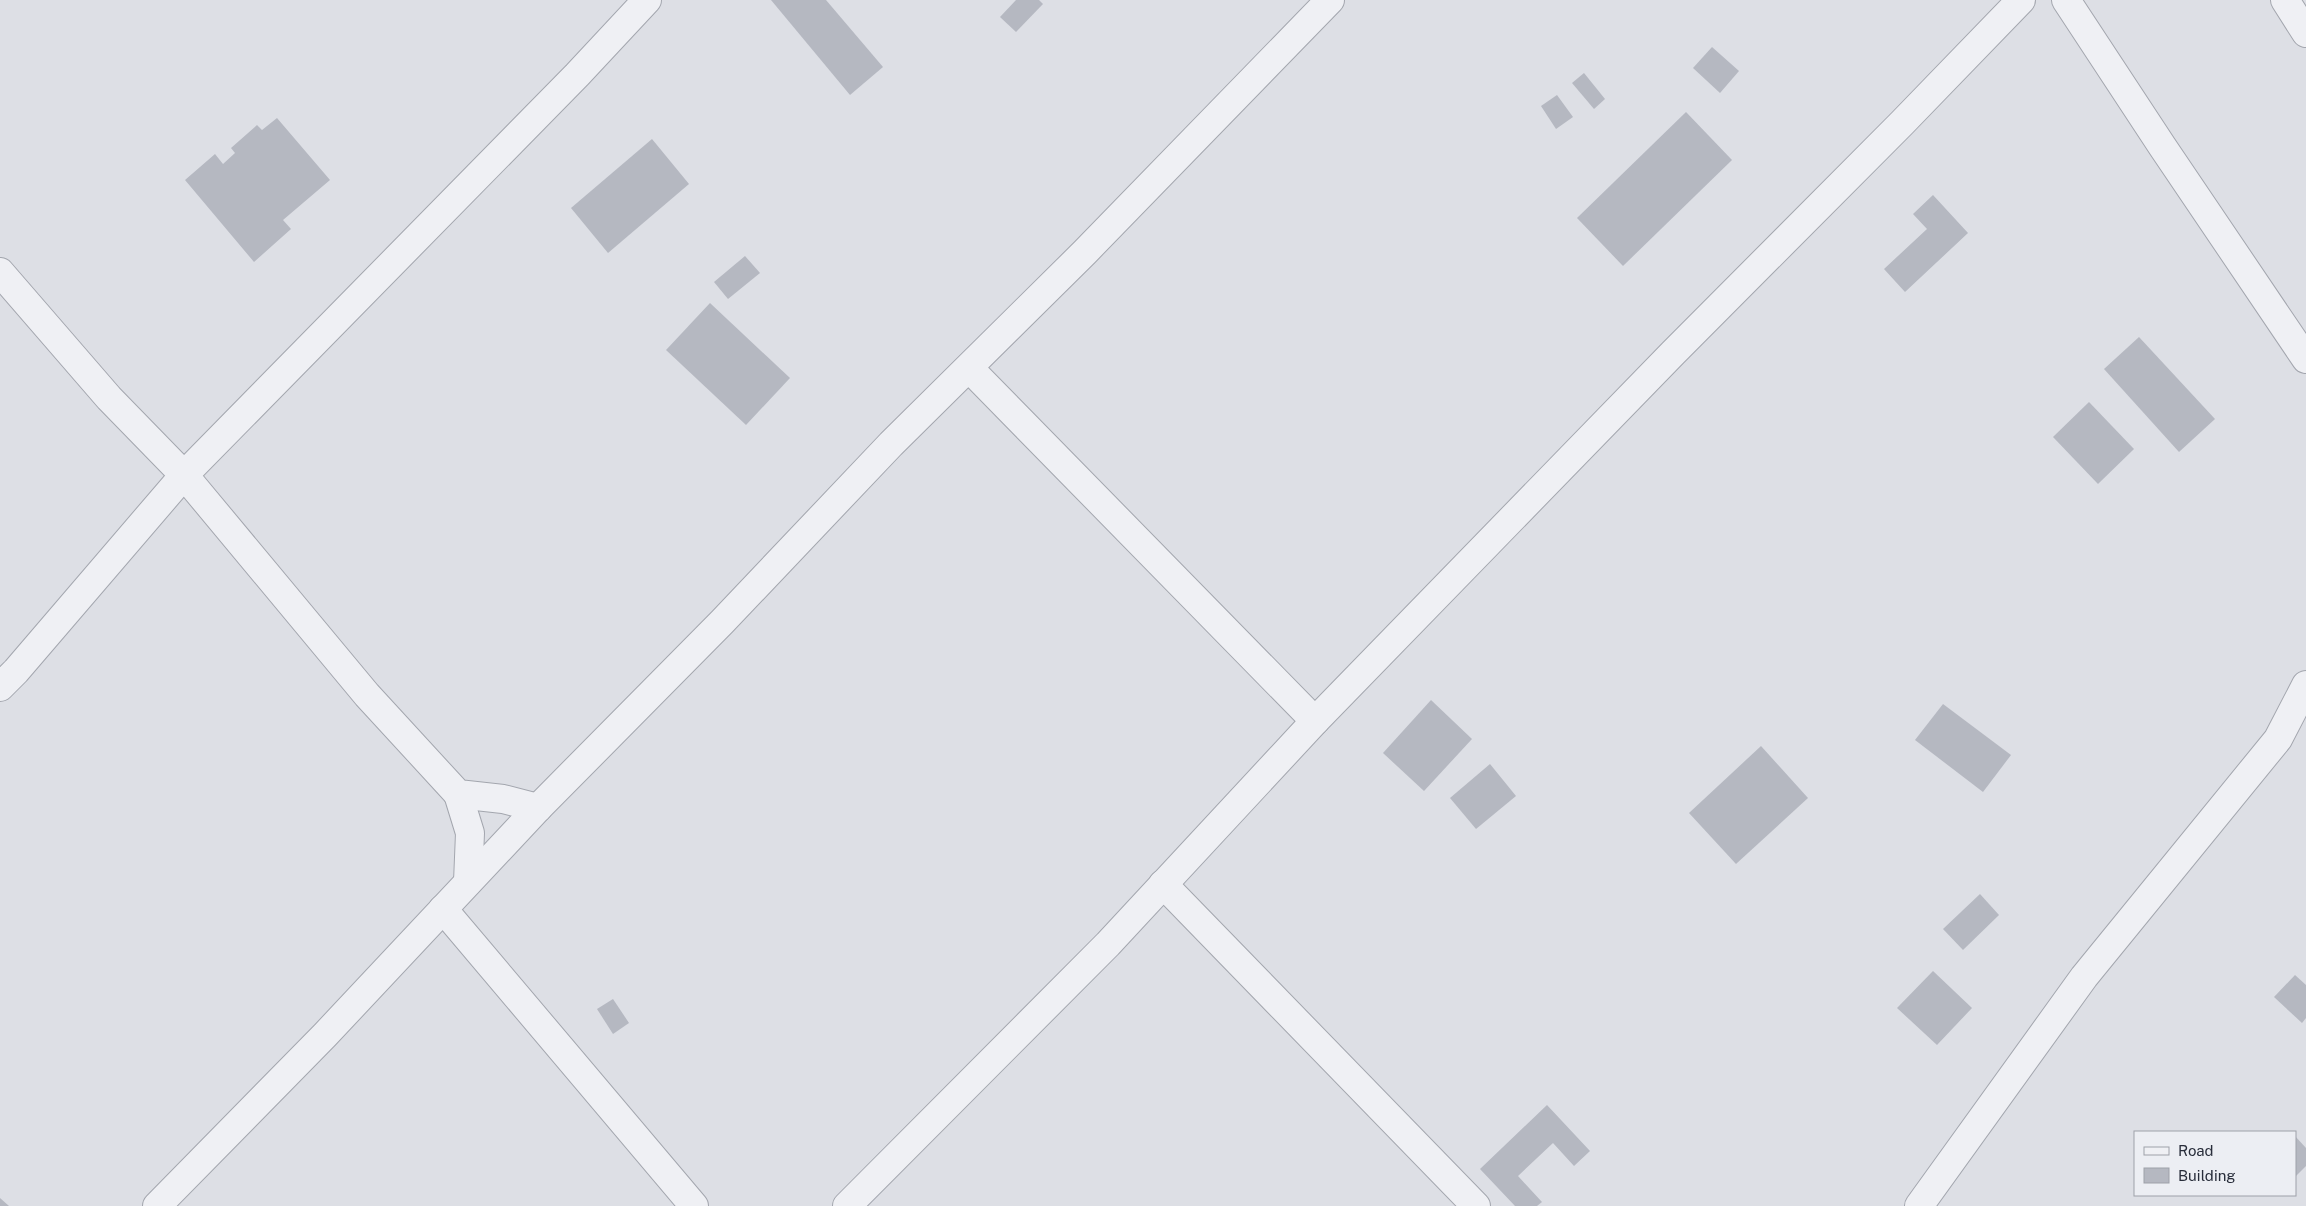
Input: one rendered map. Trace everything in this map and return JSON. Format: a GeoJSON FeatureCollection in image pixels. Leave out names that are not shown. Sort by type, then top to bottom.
{"type":"FeatureCollection","features":[{"type":"Feature","properties":{"kind":"street"},"geometry":{"type":"LineString","coordinates":[[0,687],[16,671],[184,475],[570,82],[647,0]]}},
{"type":"Feature","properties":{"kind":"street"},"geometry":{"type":"LineString","coordinates":[[157,1206],[325,1035],[538,808],[722,622],[891,444],[1085,252],[1330,0]]}},
{"type":"Feature","properties":{"kind":"street"},"geometry":{"type":"LineString","coordinates":[[847,1206],[1108,944],[1315,721],[1673,353],[1895,130],[2021,0]]}},
{"type":"Feature","properties":{"kind":"street"},"geometry":{"type":"LineString","coordinates":[[2066,0],[2173,163],[2306,358]]}},
{"type":"Feature","properties":{"kind":"street"},"geometry":{"type":"LineString","coordinates":[[2285,0],[2306,33]]}},
{"type":"Feature","properties":{"kind":"street"},"geometry":{"type":"LineString","coordinates":[[0,272],[109,398],[184,475],[367,695],[458,794],[470,833],[468,882]]}},
{"type":"Feature","properties":{"kind":"street"},"geometry":{"type":"LineString","coordinates":[[968,368],[1315,721]]}},
{"type":"Feature","properties":{"kind":"street"},"geometry":{"type":"LineString","coordinates":[[1919,1206],[2084,977],[2278,739],[2306,685]]}},
{"type":"Feature","properties":{"kind":"street"},"geometry":{"type":"LineString","coordinates":[[458,794],[503,799],[538,808]]}},
{"type":"Feature","properties":{"kind":"street"},"geometry":{"type":"LineString","coordinates":[[1163,884],[1476,1206]]}},
{"type":"Feature","properties":{"kind":"street"},"geometry":{"type":"LineString","coordinates":[[443,909],[694,1206]]}},
{"type":"Feature","properties":{"kind":"building"},"geometry":{"type":"Polygon","coordinates":[[[771,0],[826,0],[883,67],[850,95],[771,0]]]}},
{"type":"Feature","properties":{"kind":"building"},"geometry":{"type":"Polygon","coordinates":[[[1016,0],[1039,0],[1043,4],[1016,32],[1000,17],[1016,0]]]}},
{"type":"Feature","properties":{"kind":"building"},"geometry":{"type":"Polygon","coordinates":[[[1712,47],[1739,71],[1720,93],[1693,68],[1712,47]]]}},
{"type":"Feature","properties":{"kind":"building"},"geometry":{"type":"Polygon","coordinates":[[[1584,73],[1605,99],[1594,109],[1572,83],[1584,73]]]}},
{"type":"Feature","properties":{"kind":"building"},"geometry":{"type":"Polygon","coordinates":[[[1557,95],[1573,117],[1556,129],[1541,106],[1557,95]]]}},
{"type":"Feature","properties":{"kind":"building"},"geometry":{"type":"Polygon","coordinates":[[[1686,112],[1732,160],[1623,266],[1577,218],[1686,112]]]}},
{"type":"Feature","properties":{"kind":"building"},"geometry":{"type":"Polygon","coordinates":[[[277,118],[330,180],[283,220],[291,229],[254,262],[185,180],[215,154],[223,164],[235,153],[231,148],[257,125],[262,130],[277,118]]]}},
{"type":"Feature","properties":{"kind":"building"},"geometry":{"type":"Polygon","coordinates":[[[652,139],[689,184],[608,253],[571,208],[652,139]]]}},
{"type":"Feature","properties":{"kind":"building"},"geometry":{"type":"Polygon","coordinates":[[[1933,195],[1968,233],[1905,292],[1884,269],[1927,229],[1913,214],[1933,195]]]}},
{"type":"Feature","properties":{"kind":"building"},"geometry":{"type":"Polygon","coordinates":[[[745,256],[760,273],[728,299],[714,282],[745,256]]]}},
{"type":"Feature","properties":{"kind":"building"},"geometry":{"type":"Polygon","coordinates":[[[710,303],[790,378],[746,425],[666,350],[710,303]]]}},
{"type":"Feature","properties":{"kind":"building"},"geometry":{"type":"Polygon","coordinates":[[[2139,337],[2215,419],[2179,452],[2104,369],[2139,337]]]}},
{"type":"Feature","properties":{"kind":"building"},"geometry":{"type":"Polygon","coordinates":[[[2089,402],[2134,449],[2098,484],[2053,437],[2089,402]]]}},
{"type":"Feature","properties":{"kind":"building"},"geometry":{"type":"Polygon","coordinates":[[[1431,700],[1472,739],[1424,791],[1383,753],[1431,700]]]}},
{"type":"Feature","properties":{"kind":"building"},"geometry":{"type":"Polygon","coordinates":[[[1943,704],[2011,755],[1983,792],[1915,740],[1943,704]]]}},
{"type":"Feature","properties":{"kind":"building"},"geometry":{"type":"Polygon","coordinates":[[[1761,746],[1808,798],[1736,864],[1689,813],[1761,746]]]}},
{"type":"Feature","properties":{"kind":"building"},"geometry":{"type":"Polygon","coordinates":[[[1490,764],[1516,796],[1476,829],[1450,798],[1490,764]]]}},
{"type":"Feature","properties":{"kind":"building"},"geometry":{"type":"Polygon","coordinates":[[[1980,894],[1999,915],[1963,950],[1943,929],[1980,894]]]}},
{"type":"Feature","properties":{"kind":"building"},"geometry":{"type":"Polygon","coordinates":[[[1933,971],[1972,1008],[1937,1045],[1897,1008],[1933,971]]]}},
{"type":"Feature","properties":{"kind":"building"},"geometry":{"type":"Polygon","coordinates":[[[2295,975],[2306,985],[2306,1018],[2302,1023],[2274,997],[2295,975]]]}},
{"type":"Feature","properties":{"kind":"building"},"geometry":{"type":"Polygon","coordinates":[[[613,999],[629,1023],[613,1034],[597,1009],[613,999]]]}},
{"type":"Feature","properties":{"kind":"building"},"geometry":{"type":"Polygon","coordinates":[[[1547,1105],[1590,1151],[1574,1166],[1553,1143],[1518,1176],[1542,1202],[1537,1206],[1515,1206],[1480,1169],[1547,1105]]]}},
{"type":"Feature","properties":{"kind":"building"},"geometry":{"type":"Polygon","coordinates":[[[2296,1137],[2306,1148],[2306,1166],[2296,1176],[2296,1137]]]}},
{"type":"Feature","properties":{"kind":"building"},"geometry":{"type":"Polygon","coordinates":[[[0,1198],[9,1206],[0,1206],[0,1198]]]}}]}
